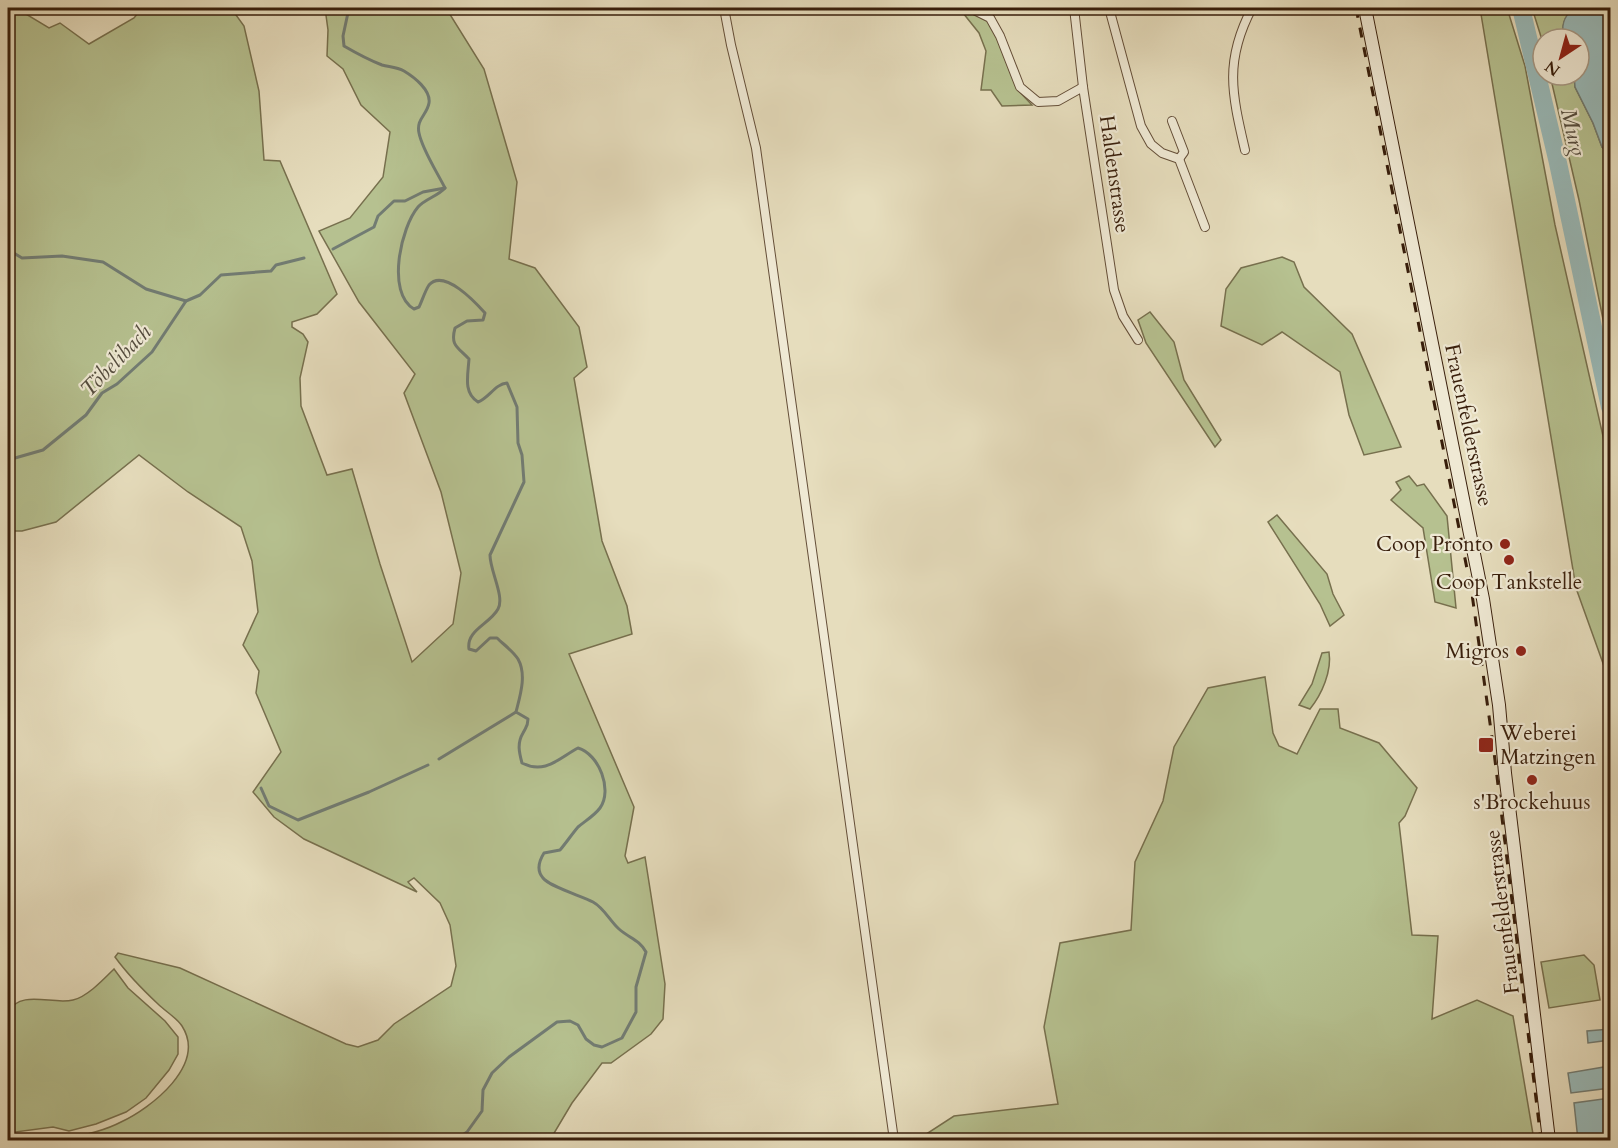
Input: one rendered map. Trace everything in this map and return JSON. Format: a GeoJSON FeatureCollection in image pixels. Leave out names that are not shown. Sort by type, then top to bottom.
{"type":"FeatureCollection","features":[{"type":"Feature","properties":{"kind":"main road","name":"Frauenfelderstrasse"},"geometry":{"type":"LineString","coordinates":[[1365,8],[1484,599],[1499,705],[1506,784],[1549,1140]]}},
{"type":"Feature","properties":{"kind":"street"},"geometry":{"type":"LineString","coordinates":[[724,8],[756,148],[894,1140]]}},
{"type":"Feature","properties":{"kind":"street"},"geometry":{"type":"LineString","coordinates":[[970,8],[990,18],[1000,36],[1020,87],[1038,102],[1058,101],[1083,87]]}},
{"type":"Feature","properties":{"kind":"street","name":"Haldenstrasse"},"geometry":{"type":"LineString","coordinates":[[1074,8],[1083,87],[1114,290],[1123,316],[1138,340]]}},
{"type":"Feature","properties":{"kind":"street"},"geometry":{"type":"LineString","coordinates":[[1109,8],[1141,126],[1151,144],[1162,153],[1179,159],[1205,227]]}},
{"type":"Feature","properties":{"kind":"street"},"geometry":{"type":"LineString","coordinates":[[1245,150],[1232,83],[1235,52],[1251,8]]}},
{"type":"Feature","properties":{"kind":"street"},"geometry":{"type":"LineString","coordinates":[[1172,121],[1184,153],[1179,159]]}},
{"type":"Feature","properties":{"kind":"green space"},"geometry":{"type":"Polygon","coordinates":[[[8,8],[16,8],[49,28],[60,23],[89,44],[134,18],[142,8],[231,8],[244,26],[259,91],[264,160],[280,161],[337,294],[317,314],[292,322],[292,327],[303,334],[308,342],[300,378],[301,406],[327,475],[352,469],[412,662],[453,624],[461,573],[441,492],[404,393],[415,374],[359,302],[319,231],[350,218],[383,177],[390,132],[361,105],[343,69],[327,56],[328,30],[325,8],[446,8],[484,69],[517,182],[509,259],[535,268],[579,327],[587,367],[574,378],[602,541],[627,606],[632,634],[569,654],[634,807],[625,856],[628,863],[645,857],[665,984],[663,1019],[651,1034],[611,1063],[602,1063],[572,1103],[550,1140],[55,1140],[100,1131],[133,1115],[160,1096],[182,1070],[187,1055],[188,1041],[182,1026],[130,976],[115,957],[118,953],[180,968],[346,1044],[358,1047],[378,1040],[394,1024],[451,986],[456,966],[450,925],[440,903],[414,878],[408,882],[417,892],[304,839],[274,817],[253,792],[281,752],[256,693],[259,671],[243,645],[258,612],[252,561],[241,527],[188,492],[139,455],[56,522],[22,531],[8,531],[8,8]]]}},
{"type":"Feature","properties":{"kind":"green space"},"geometry":{"type":"Polygon","coordinates":[[[959,8],[990,8],[995,33],[1017,89],[1032,105],[1002,106],[991,90],[981,90],[986,51],[979,33],[959,8]]]}},
{"type":"Feature","properties":{"kind":"green space"},"geometry":{"type":"Polygon","coordinates":[[[1480,8],[1507,8],[1525,66],[1555,225],[1603,436],[1610,481],[1610,667],[1604,666],[1576,588],[1480,8]]]}},
{"type":"Feature","properties":{"kind":"green space"},"geometry":{"type":"Polygon","coordinates":[[[1532,8],[1574,8],[1564,22],[1563,27],[1538,27],[1532,8]]]}},
{"type":"Feature","properties":{"kind":"green space"},"geometry":{"type":"Polygon","coordinates":[[[1553,87],[1575,87],[1602,147],[1610,154],[1610,354],[1579,200],[1553,87]]]}},
{"type":"Feature","properties":{"kind":"green space"},"geometry":{"type":"Polygon","coordinates":[[[1282,257],[1294,262],[1304,287],[1352,334],[1401,447],[1364,455],[1349,415],[1340,372],[1282,332],[1262,345],[1221,326],[1226,289],[1241,268],[1282,257]]]}},
{"type":"Feature","properties":{"kind":"green space"},"geometry":{"type":"Polygon","coordinates":[[[1150,312],[1174,342],[1184,380],[1221,440],[1215,447],[1146,343],[1138,320],[1150,312]]]}},
{"type":"Feature","properties":{"kind":"green space"},"geometry":{"type":"Polygon","coordinates":[[[1409,476],[1417,486],[1424,484],[1447,516],[1456,608],[1435,602],[1423,528],[1391,500],[1401,490],[1396,482],[1409,476]]]}},
{"type":"Feature","properties":{"kind":"green space"},"geometry":{"type":"Polygon","coordinates":[[[1277,515],[1327,574],[1333,594],[1344,615],[1330,626],[1320,604],[1268,522],[1277,515]]]}},
{"type":"Feature","properties":{"kind":"green space"},"geometry":{"type":"Polygon","coordinates":[[[1329,652],[1329,667],[1318,696],[1310,709],[1299,705],[1312,684],[1322,653],[1329,652]]]}},
{"type":"Feature","properties":{"kind":"green space"},"geometry":{"type":"Polygon","coordinates":[[[1265,677],[1273,733],[1279,746],[1297,754],[1320,709],[1338,709],[1340,728],[1379,743],[1417,788],[1405,816],[1399,823],[1412,935],[1438,936],[1432,1019],[1477,1000],[1513,1016],[1534,1140],[917,1140],[954,1116],[1058,1104],[1044,1027],[1060,943],[1131,930],[1135,862],[1163,801],[1174,747],[1208,688],[1265,677]]]}},
{"type":"Feature","properties":{"kind":"green space"},"geometry":{"type":"Polygon","coordinates":[[[1584,955],[1594,965],[1600,1000],[1549,1008],[1541,962],[1584,955]]]}},
{"type":"Feature","properties":{"kind":"green space"},"geometry":{"type":"Polygon","coordinates":[[[114,969],[128,988],[165,1021],[178,1037],[178,1054],[169,1070],[146,1098],[126,1112],[96,1124],[69,1131],[53,1127],[8,1133],[8,1012],[14,1005],[29,999],[65,1001],[78,998],[95,987],[114,969]]]}},
{"type":"Feature","properties":{"kind":"water"},"geometry":{"type":"Polygon","coordinates":[[[1574,8],[1610,8],[1610,154],[1602,147],[1575,87],[1591,87],[1591,27],[1563,27],[1574,8]]]}},
{"type":"Feature","properties":{"kind":"water"},"geometry":{"type":"Polygon","coordinates":[[[1610,1029],[1610,1040],[1588,1043],[1587,1031],[1610,1029]]]}},
{"type":"Feature","properties":{"kind":"water"},"geometry":{"type":"Polygon","coordinates":[[[1610,1066],[1610,1088],[1571,1093],[1568,1073],[1610,1066]]]}},
{"type":"Feature","properties":{"kind":"water"},"geometry":{"type":"Polygon","coordinates":[[[1610,1098],[1610,1140],[1578,1140],[1574,1103],[1610,1098]]]}},
{"type":"Feature","properties":{"kind":"waterway"},"geometry":{"type":"LineString","coordinates":[[349,8],[343,36],[344,46],[377,63],[404,71],[421,84],[429,98],[428,107],[418,128],[426,153],[445,188],[418,207],[406,229],[398,275],[405,301],[414,309],[419,307],[429,285],[435,281],[443,281],[459,289],[475,302],[485,313],[483,320],[467,321],[455,328],[454,334],[454,343],[469,359],[468,389],[478,402],[499,386],[507,383],[517,407],[518,443],[522,455],[524,482],[490,555],[500,604],[494,614],[471,637],[469,649],[476,651],[490,638],[497,638],[511,650],[521,665],[521,692],[516,712],[528,719],[519,744],[522,763],[530,766],[545,766],[578,748],[592,757],[598,765],[605,792],[600,808],[578,827],[560,850],[544,853],[539,869],[543,878],[552,885],[597,905],[619,929],[646,952],[636,987],[636,1012],[622,1038],[602,1047],[586,1039],[578,1025],[570,1021],[557,1022],[509,1057],[492,1073],[483,1090],[482,1111],[467,1132],[455,1140]]}},
{"type":"Feature","properties":{"kind":"waterway","name":"Murg"},"geometry":{"type":"LineString","coordinates":[[1521,8],[1558,163],[1610,407]]}},
{"type":"Feature","properties":{"kind":"waterway","name":"Töbelibach"},"geometry":{"type":"LineString","coordinates":[[333,249],[374,227],[378,216],[394,201],[405,201],[423,192],[445,188]]}},
{"type":"Feature","properties":{"kind":"waterway"},"geometry":{"type":"LineString","coordinates":[[8,252],[22,258],[62,256],[103,262],[146,289],[186,301]]}},
{"type":"Feature","properties":{"kind":"waterway","name":"Töbelibach"},"geometry":{"type":"LineString","coordinates":[[8,460],[43,450],[86,415],[102,393],[117,384],[152,352],[186,301],[200,295],[221,275],[271,271],[276,265],[304,258]]}},
{"type":"Feature","properties":{"kind":"waterway"},"geometry":{"type":"LineString","coordinates":[[439,759],[516,712]]}},
{"type":"Feature","properties":{"kind":"waterway"},"geometry":{"type":"LineString","coordinates":[[261,788],[269,806],[298,820],[369,792],[428,765]]}},
{"type":"Feature","properties":{"kind":"railway"},"geometry":{"type":"LineString","coordinates":[[1356,8],[1472,594],[1494,752],[1541,1140]]}},
{"type":"Feature","properties":{"kind":"place","name":"Coop Pronto"},"geometry":{"type":"Point","coordinates":[1505,544]}},
{"type":"Feature","properties":{"kind":"place","name":"Coop Tankstelle"},"geometry":{"type":"Point","coordinates":[1509,560]}},
{"type":"Feature","properties":{"kind":"place","name":"Migros"},"geometry":{"type":"Point","coordinates":[1521,651]}},
{"type":"Feature","properties":{"kind":"place","name":"Weberei Matzingen"},"geometry":{"type":"Point","coordinates":[1486,745]}},
{"type":"Feature","properties":{"kind":"place","name":"s'Brockehuus"},"geometry":{"type":"Point","coordinates":[1532,780]}}]}
